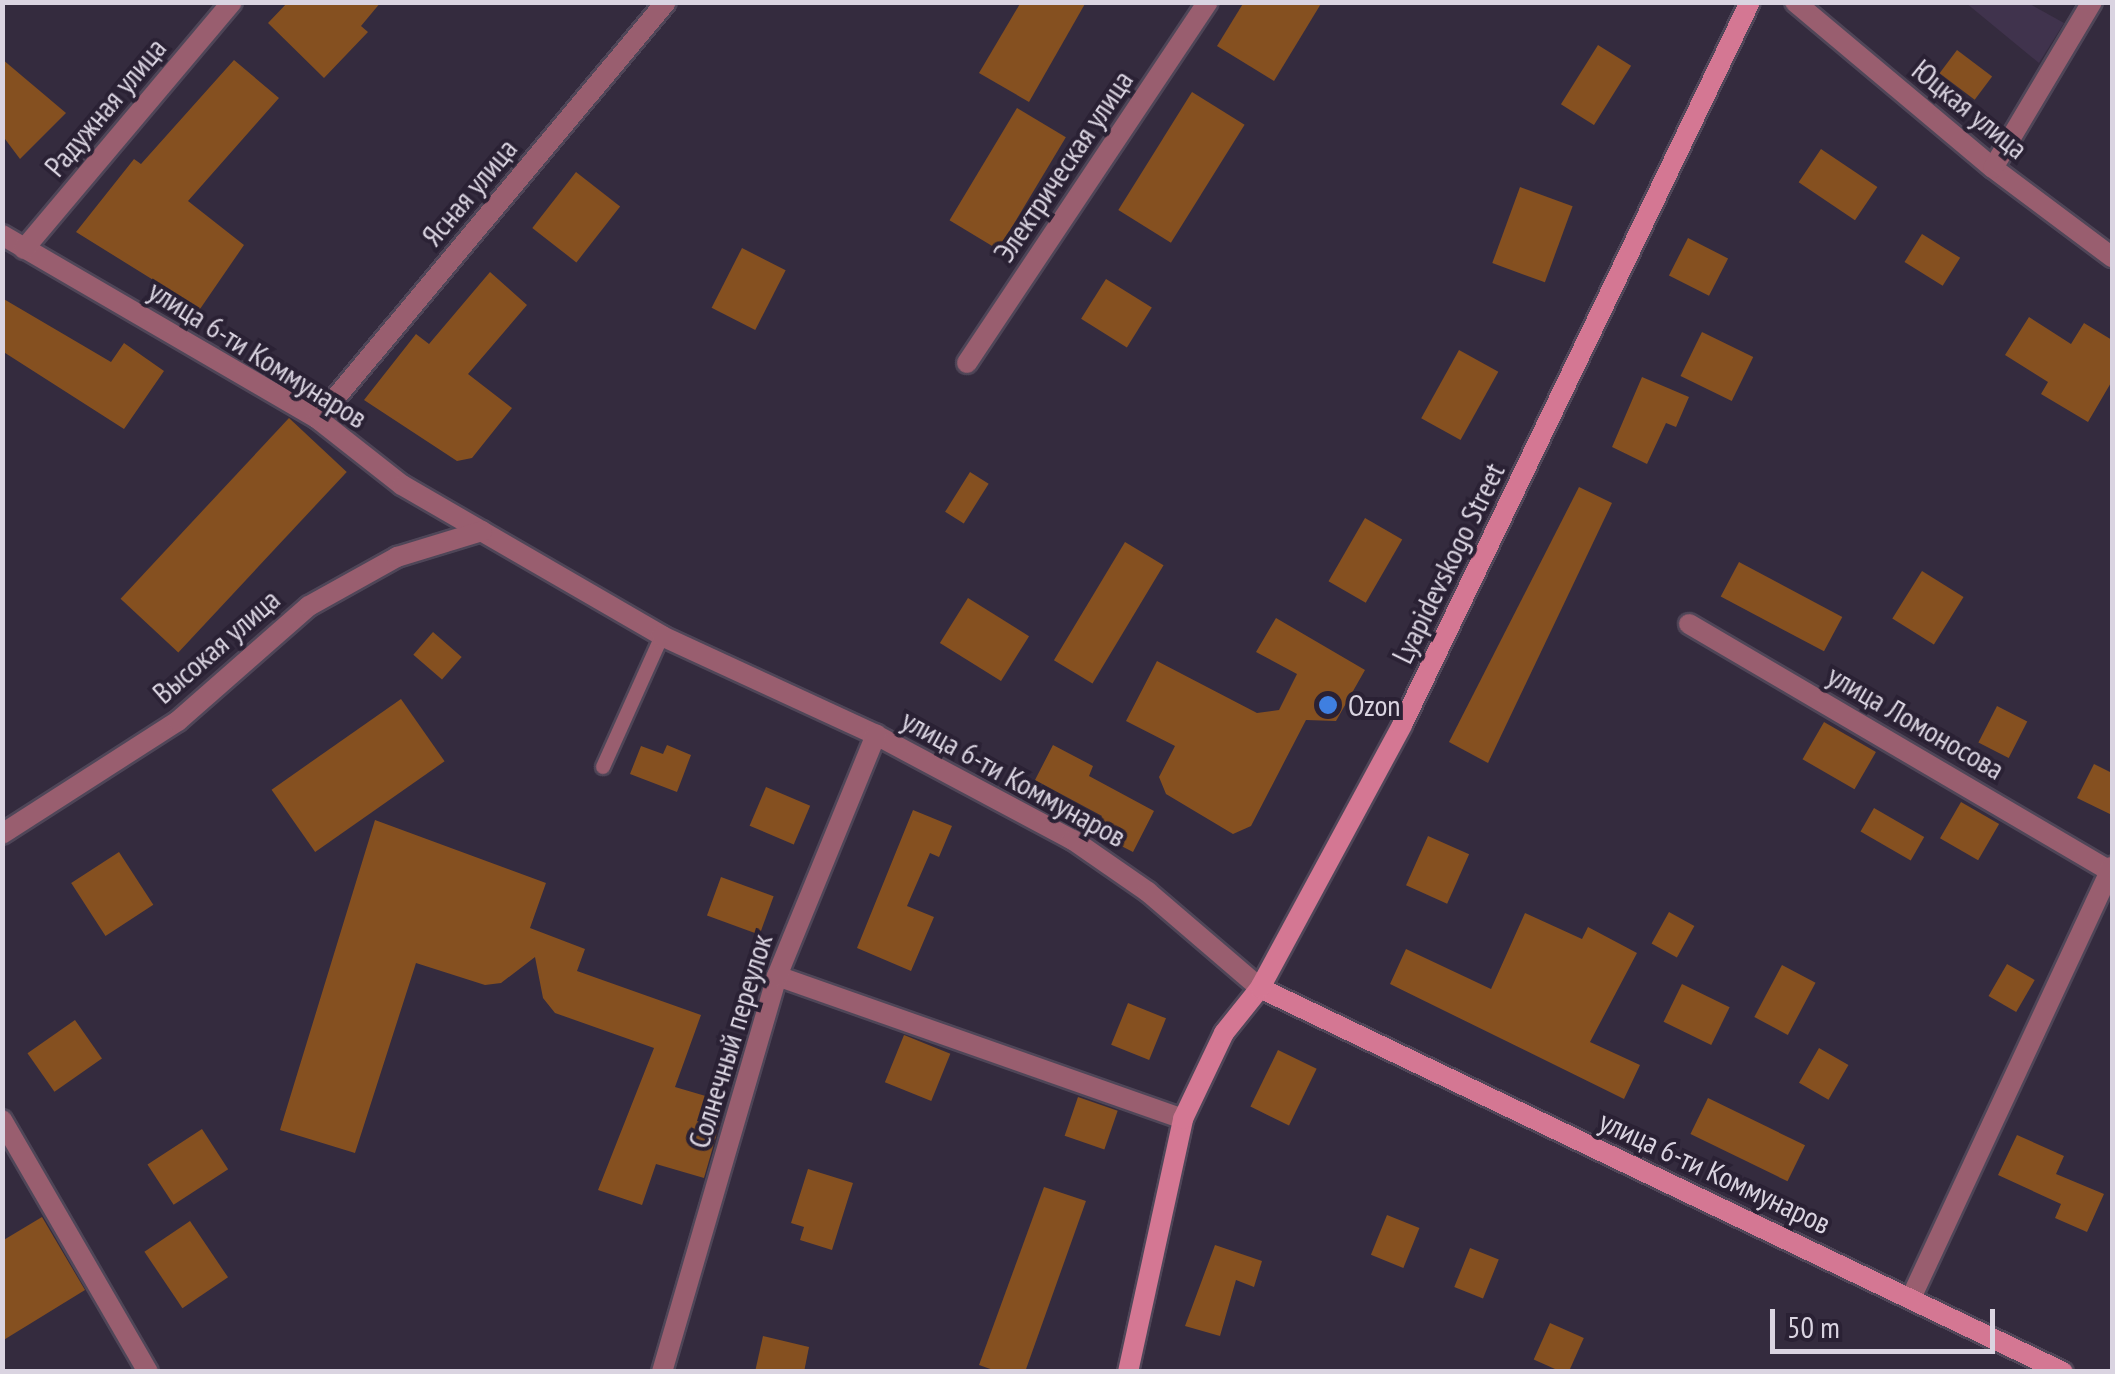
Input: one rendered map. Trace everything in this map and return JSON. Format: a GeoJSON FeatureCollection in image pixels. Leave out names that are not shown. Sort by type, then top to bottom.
{"type":"FeatureCollection","features":[{"type":"Feature","properties":{"kind":"main road","name":"Lyapidevskogo Street"},"geometry":{"type":"LineString","coordinates":[[1128,1372],[1183,1119],[1224,1033],[1260,988],[1402,725],[1750,2]]}},
{"type":"Feature","properties":{"kind":"main road","name":"улица 6-ти Коммунаров"},"geometry":{"type":"LineString","coordinates":[[1260,988],[2063,1372]]}},
{"type":"Feature","properties":{"kind":"street","name":"Радужная улица"},"geometry":{"type":"LineString","coordinates":[[24,250],[232,2]]}},
{"type":"Feature","properties":{"kind":"street","name":"Ясная улица"},"geometry":{"type":"LineString","coordinates":[[318,419],[666,2]]}},
{"type":"Feature","properties":{"kind":"street","name":"Электрическая улица"},"geometry":{"type":"LineString","coordinates":[[967,363],[1208,2]]}},
{"type":"Feature","properties":{"kind":"street","name":"Юцкая улица"},"geometry":{"type":"LineString","coordinates":[[1795,2],[1993,168],[2112,257]]}},
{"type":"Feature","properties":{"kind":"street"},"geometry":{"type":"LineString","coordinates":[[1993,168],[2092,2]]}},
{"type":"Feature","properties":{"kind":"street","name":"улица 6-ти Коммунаров"},"geometry":{"type":"LineString","coordinates":[[2,235],[318,419],[402,485],[662,636],[876,735],[1073,840],[1148,892],[1260,988]]}},
{"type":"Feature","properties":{"kind":"street","name":"Высокая улица"},"geometry":{"type":"LineString","coordinates":[[2,834],[178,722],[309,606],[397,557],[482,531]]}},
{"type":"Feature","properties":{"kind":"street","name":"улица Ломоносова"},"geometry":{"type":"LineString","coordinates":[[1689,624],[2112,869]]}},
{"type":"Feature","properties":{"kind":"street","name":"Солнечный переулок"},"geometry":{"type":"LineString","coordinates":[[662,1372],[777,976],[876,735]]}},
{"type":"Feature","properties":{"kind":"street"},"geometry":{"type":"LineString","coordinates":[[1911,1298],[2112,869]]}},
{"type":"Feature","properties":{"kind":"street"},"geometry":{"type":"LineString","coordinates":[[777,976],[1183,1119]]}},
{"type":"Feature","properties":{"kind":"street"},"geometry":{"type":"LineString","coordinates":[[2,1120],[148,1372]]}},
{"type":"Feature","properties":{"kind":"lane"},"geometry":{"type":"LineString","coordinates":[[603,767],[662,636]]}},
{"type":"Feature","properties":{"kind":"shaded area"},"geometry":{"type":"Polygon","coordinates":[[[1966,3],[2028,3],[2064,23],[2039,63],[1966,3]]]}},
{"type":"Feature","properties":{"kind":"building"},"geometry":{"type":"Polygon","coordinates":[[[288,2],[381,2],[361,26],[368,32],[324,78],[268,23],[288,2]]]}},
{"type":"Feature","properties":{"kind":"building"},"geometry":{"type":"Polygon","coordinates":[[[1021,2],[1086,2],[1029,102],[979,73],[1021,2]]]}},
{"type":"Feature","properties":{"kind":"building"},"geometry":{"type":"Polygon","coordinates":[[[1244,2],[1322,2],[1274,81],[1217,46],[1244,2]]]}},
{"type":"Feature","properties":{"kind":"building"},"geometry":{"type":"Polygon","coordinates":[[[1598,45],[1631,66],[1594,125],[1561,104],[1598,45]]]}},
{"type":"Feature","properties":{"kind":"building"},"geometry":{"type":"Polygon","coordinates":[[[1957,50],[1992,76],[1975,100],[1940,73],[1957,50]]]}},
{"type":"Feature","properties":{"kind":"building"},"geometry":{"type":"Polygon","coordinates":[[[2,59],[66,113],[20,159],[2,135],[2,59]]]}},
{"type":"Feature","properties":{"kind":"building"},"geometry":{"type":"Polygon","coordinates":[[[234,60],[279,98],[188,201],[244,245],[200,309],[76,232],[134,159],[141,164],[234,60]]]}},
{"type":"Feature","properties":{"kind":"building"},"geometry":{"type":"Polygon","coordinates":[[[1192,92],[1245,125],[1171,243],[1118,210],[1192,92]]]}},
{"type":"Feature","properties":{"kind":"building"},"geometry":{"type":"Polygon","coordinates":[[[1017,108],[1066,137],[998,250],[950,220],[1017,108]]]}},
{"type":"Feature","properties":{"kind":"building"},"geometry":{"type":"Polygon","coordinates":[[[1821,149],[1877,187],[1855,220],[1799,182],[1821,149]]]}},
{"type":"Feature","properties":{"kind":"building"},"geometry":{"type":"Polygon","coordinates":[[[576,172],[620,206],[576,262],[532,228],[576,172]]]}},
{"type":"Feature","properties":{"kind":"building"},"geometry":{"type":"Polygon","coordinates":[[[1520,187],[1573,206],[1545,282],[1492,263],[1520,187]]]}},
{"type":"Feature","properties":{"kind":"building"},"geometry":{"type":"Polygon","coordinates":[[[1922,234],[1960,258],[1943,286],[1905,262],[1922,234]]]}},
{"type":"Feature","properties":{"kind":"building"},"geometry":{"type":"Polygon","coordinates":[[[1688,238],[1728,258],[1709,296],[1669,275],[1688,238]]]}},
{"type":"Feature","properties":{"kind":"building"},"geometry":{"type":"Polygon","coordinates":[[[742,248],[786,270],[755,330],[712,308],[742,248]]]}},
{"type":"Feature","properties":{"kind":"building"},"geometry":{"type":"Polygon","coordinates":[[[490,272],[527,305],[468,374],[512,408],[472,458],[457,461],[364,400],[416,334],[429,344],[490,272]]]}},
{"type":"Feature","properties":{"kind":"building"},"geometry":{"type":"Polygon","coordinates":[[[1106,279],[1152,308],[1127,347],[1081,319],[1106,279]]]}},
{"type":"Feature","properties":{"kind":"building"},"geometry":{"type":"Polygon","coordinates":[[[2,298],[111,362],[124,343],[164,371],[124,429],[2,351],[2,298]]]}},
{"type":"Feature","properties":{"kind":"building"},"geometry":{"type":"Polygon","coordinates":[[[2029,317],[2071,344],[2084,323],[2112,340],[2112,381],[2088,422],[2041,394],[2048,382],[2005,355],[2029,317]]]}},
{"type":"Feature","properties":{"kind":"building"},"geometry":{"type":"Polygon","coordinates":[[[1702,332],[1753,357],[1732,401],[1681,376],[1702,332]]]}},
{"type":"Feature","properties":{"kind":"building"},"geometry":{"type":"Polygon","coordinates":[[[1459,350],[1498,372],[1461,440],[1421,418],[1459,350]]]}},
{"type":"Feature","properties":{"kind":"building"},"geometry":{"type":"Polygon","coordinates":[[[1642,377],[1689,397],[1676,427],[1666,423],[1647,464],[1612,447],[1642,377]]]}},
{"type":"Feature","properties":{"kind":"building"},"geometry":{"type":"Polygon","coordinates":[[[289,418],[347,472],[178,653],[121,599],[289,418]]]}},
{"type":"Feature","properties":{"kind":"building"},"geometry":{"type":"Polygon","coordinates":[[[970,472],[989,484],[964,524],[945,512],[970,472]]]}},
{"type":"Feature","properties":{"kind":"building"},"geometry":{"type":"Polygon","coordinates":[[[1579,487],[1612,503],[1488,763],[1449,742],[1579,487]]]}},
{"type":"Feature","properties":{"kind":"building"},"geometry":{"type":"Polygon","coordinates":[[[1365,518],[1402,540],[1366,603],[1328,581],[1365,518]]]}},
{"type":"Feature","properties":{"kind":"building"},"geometry":{"type":"Polygon","coordinates":[[[1125,542],[1164,565],[1092,683],[1054,660],[1125,542]]]}},
{"type":"Feature","properties":{"kind":"building"},"geometry":{"type":"Polygon","coordinates":[[[1739,562],[1842,617],[1824,651],[1721,596],[1739,562]]]}},
{"type":"Feature","properties":{"kind":"building"},"geometry":{"type":"Polygon","coordinates":[[[1922,571],[1964,597],[1934,644],[1892,618],[1922,571]]]}},
{"type":"Feature","properties":{"kind":"building"},"geometry":{"type":"Polygon","coordinates":[[[968,598],[1029,636],[1001,681],[940,643],[968,598]]]}},
{"type":"Feature","properties":{"kind":"building"},"geometry":{"type":"Polygon","coordinates":[[[1276,618],[1365,670],[1336,721],[1306,720],[1251,826],[1233,834],[1166,794],[1159,777],[1175,746],[1126,721],[1157,661],[1257,713],[1279,710],[1297,674],[1256,652],[1276,618]]]}},
{"type":"Feature","properties":{"kind":"building"},"geometry":{"type":"Polygon","coordinates":[[[433,632],[462,657],[442,680],[413,655],[433,632]]]}},
{"type":"Feature","properties":{"kind":"building"},"geometry":{"type":"Polygon","coordinates":[[[401,699],[445,761],[315,852],[272,790],[401,699]]]}},
{"type":"Feature","properties":{"kind":"building"},"geometry":{"type":"Polygon","coordinates":[[[1997,706],[2027,721],[2009,758],[1978,743],[1997,706]]]}},
{"type":"Feature","properties":{"kind":"building"},"geometry":{"type":"Polygon","coordinates":[[[1824,722],[1876,752],[1854,789],[1802,759],[1824,722]]]}},
{"type":"Feature","properties":{"kind":"building"},"geometry":{"type":"Polygon","coordinates":[[[667,745],[691,755],[677,792],[630,774],[641,746],[663,754],[667,745]]]}},
{"type":"Feature","properties":{"kind":"building"},"geometry":{"type":"Polygon","coordinates":[[[1053,745],[1093,766],[1089,776],[1154,811],[1133,852],[1094,832],[1102,816],[1035,780],[1053,745]]]}},
{"type":"Feature","properties":{"kind":"building"},"geometry":{"type":"Polygon","coordinates":[[[2094,764],[2112,773],[2112,815],[2077,798],[2094,764]]]}},
{"type":"Feature","properties":{"kind":"building"},"geometry":{"type":"Polygon","coordinates":[[[766,787],[810,806],[794,844],[750,826],[766,787]]]}},
{"type":"Feature","properties":{"kind":"building"},"geometry":{"type":"Polygon","coordinates":[[[1961,802],[1999,824],[1978,860],[1940,838],[1961,802]]]}},
{"type":"Feature","properties":{"kind":"building"},"geometry":{"type":"Polygon","coordinates":[[[1874,808],[1924,837],[1911,860],[1860,831],[1874,808]]]}},
{"type":"Feature","properties":{"kind":"building"},"geometry":{"type":"Polygon","coordinates":[[[913,810],[952,826],[939,857],[930,853],[907,906],[934,917],[911,971],[857,948],[913,810]]]}},
{"type":"Feature","properties":{"kind":"building"},"geometry":{"type":"Polygon","coordinates":[[[375,820],[546,883],[530,928],[585,949],[577,971],[701,1015],[675,1087],[726,1102],[704,1178],[656,1164],[642,1205],[598,1190],[654,1048],[555,1013],[543,998],[535,957],[501,983],[485,985],[416,963],[355,1153],[280,1130],[375,820]]]}},
{"type":"Feature","properties":{"kind":"building"},"geometry":{"type":"Polygon","coordinates":[[[1428,836],[1469,854],[1447,904],[1406,885],[1428,836]]]}},
{"type":"Feature","properties":{"kind":"building"},"geometry":{"type":"Polygon","coordinates":[[[119,852],[153,905],[106,936],[71,883],[119,852]]]}},
{"type":"Feature","properties":{"kind":"building"},"geometry":{"type":"Polygon","coordinates":[[[721,877],[774,896],[760,935],[707,916],[721,877]]]}},
{"type":"Feature","properties":{"kind":"building"},"geometry":{"type":"Polygon","coordinates":[[[1669,912],[1694,926],[1677,958],[1652,943],[1669,912]]]}},
{"type":"Feature","properties":{"kind":"building"},"geometry":{"type":"Polygon","coordinates":[[[1525,913],[1582,939],[1588,927],[1637,953],[1590,1042],[1640,1065],[1624,1099],[1390,984],[1406,949],[1491,989],[1525,913]]]}},
{"type":"Feature","properties":{"kind":"building"},"geometry":{"type":"Polygon","coordinates":[[[2007,964],[2035,980],[2016,1012],[1988,996],[2007,964]]]}},
{"type":"Feature","properties":{"kind":"building"},"geometry":{"type":"Polygon","coordinates":[[[1782,965],[1816,983],[1788,1035],[1754,1017],[1782,965]]]}},
{"type":"Feature","properties":{"kind":"building"},"geometry":{"type":"Polygon","coordinates":[[[1682,984],[1730,1007],[1711,1045],[1664,1022],[1682,984]]]}},
{"type":"Feature","properties":{"kind":"building"},"geometry":{"type":"Polygon","coordinates":[[[1128,1003],[1166,1018],[1149,1060],[1111,1045],[1128,1003]]]}},
{"type":"Feature","properties":{"kind":"building"},"geometry":{"type":"Polygon","coordinates":[[[75,1020],[102,1059],[54,1092],[27,1053],[75,1020]]]}},
{"type":"Feature","properties":{"kind":"building"},"geometry":{"type":"Polygon","coordinates":[[[904,1035],[950,1054],[931,1101],[885,1082],[904,1035]]]}},
{"type":"Feature","properties":{"kind":"building"},"geometry":{"type":"Polygon","coordinates":[[[1819,1048],[1848,1065],[1828,1100],[1799,1083],[1819,1048]]]}},
{"type":"Feature","properties":{"kind":"building"},"geometry":{"type":"Polygon","coordinates":[[[1278,1050],[1317,1069],[1289,1125],[1250,1107],[1278,1050]]]}},
{"type":"Feature","properties":{"kind":"building"},"geometry":{"type":"Polygon","coordinates":[[[1078,1097],[1118,1111],[1104,1149],[1065,1136],[1078,1097]]]}},
{"type":"Feature","properties":{"kind":"building"},"geometry":{"type":"Polygon","coordinates":[[[1708,1098],[1805,1145],[1788,1181],[1690,1134],[1708,1098]]]}},
{"type":"Feature","properties":{"kind":"building"},"geometry":{"type":"Polygon","coordinates":[[[202,1129],[228,1169],[174,1205],[147,1164],[202,1129]]]}},
{"type":"Feature","properties":{"kind":"building"},"geometry":{"type":"Polygon","coordinates":[[[2017,1135],[2064,1156],[2056,1174],[2104,1194],[2087,1232],[2055,1218],[2061,1204],[1998,1175],[2017,1135]]]}},
{"type":"Feature","properties":{"kind":"building"},"geometry":{"type":"Polygon","coordinates":[[[808,1169],[853,1183],[832,1250],[800,1240],[804,1227],[791,1223],[808,1169]]]}},
{"type":"Feature","properties":{"kind":"building"},"geometry":{"type":"Polygon","coordinates":[[[1044,1187],[1086,1201],[1025,1372],[999,1372],[979,1365],[1044,1187]]]}},
{"type":"Feature","properties":{"kind":"building"},"geometry":{"type":"Polygon","coordinates":[[[1387,1215],[1419,1228],[1403,1268],[1371,1255],[1387,1215]]]}},
{"type":"Feature","properties":{"kind":"building"},"geometry":{"type":"Polygon","coordinates":[[[42,1217],[85,1290],[2,1341],[2,1241],[42,1217]]]}},
{"type":"Feature","properties":{"kind":"building"},"geometry":{"type":"Polygon","coordinates":[[[190,1221],[228,1277],[182,1308],[144,1252],[190,1221]]]}},
{"type":"Feature","properties":{"kind":"building"},"geometry":{"type":"Polygon","coordinates":[[[1215,1245],[1262,1261],[1254,1287],[1236,1280],[1220,1336],[1185,1326],[1215,1245]]]}},
{"type":"Feature","properties":{"kind":"building"},"geometry":{"type":"Polygon","coordinates":[[[1470,1248],[1499,1260],[1483,1299],[1454,1287],[1470,1248]]]}},
{"type":"Feature","properties":{"kind":"building"},"geometry":{"type":"Polygon","coordinates":[[[1550,1323],[1584,1338],[1569,1372],[1534,1360],[1550,1323]]]}},
{"type":"Feature","properties":{"kind":"building"},"geometry":{"type":"Polygon","coordinates":[[[763,1336],[809,1347],[804,1372],[755,1372],[763,1336]]]}},
{"type":"Feature","properties":{"kind":"place","name":"Ozon"},"geometry":{"type":"Point","coordinates":[1328,705]}}]}
